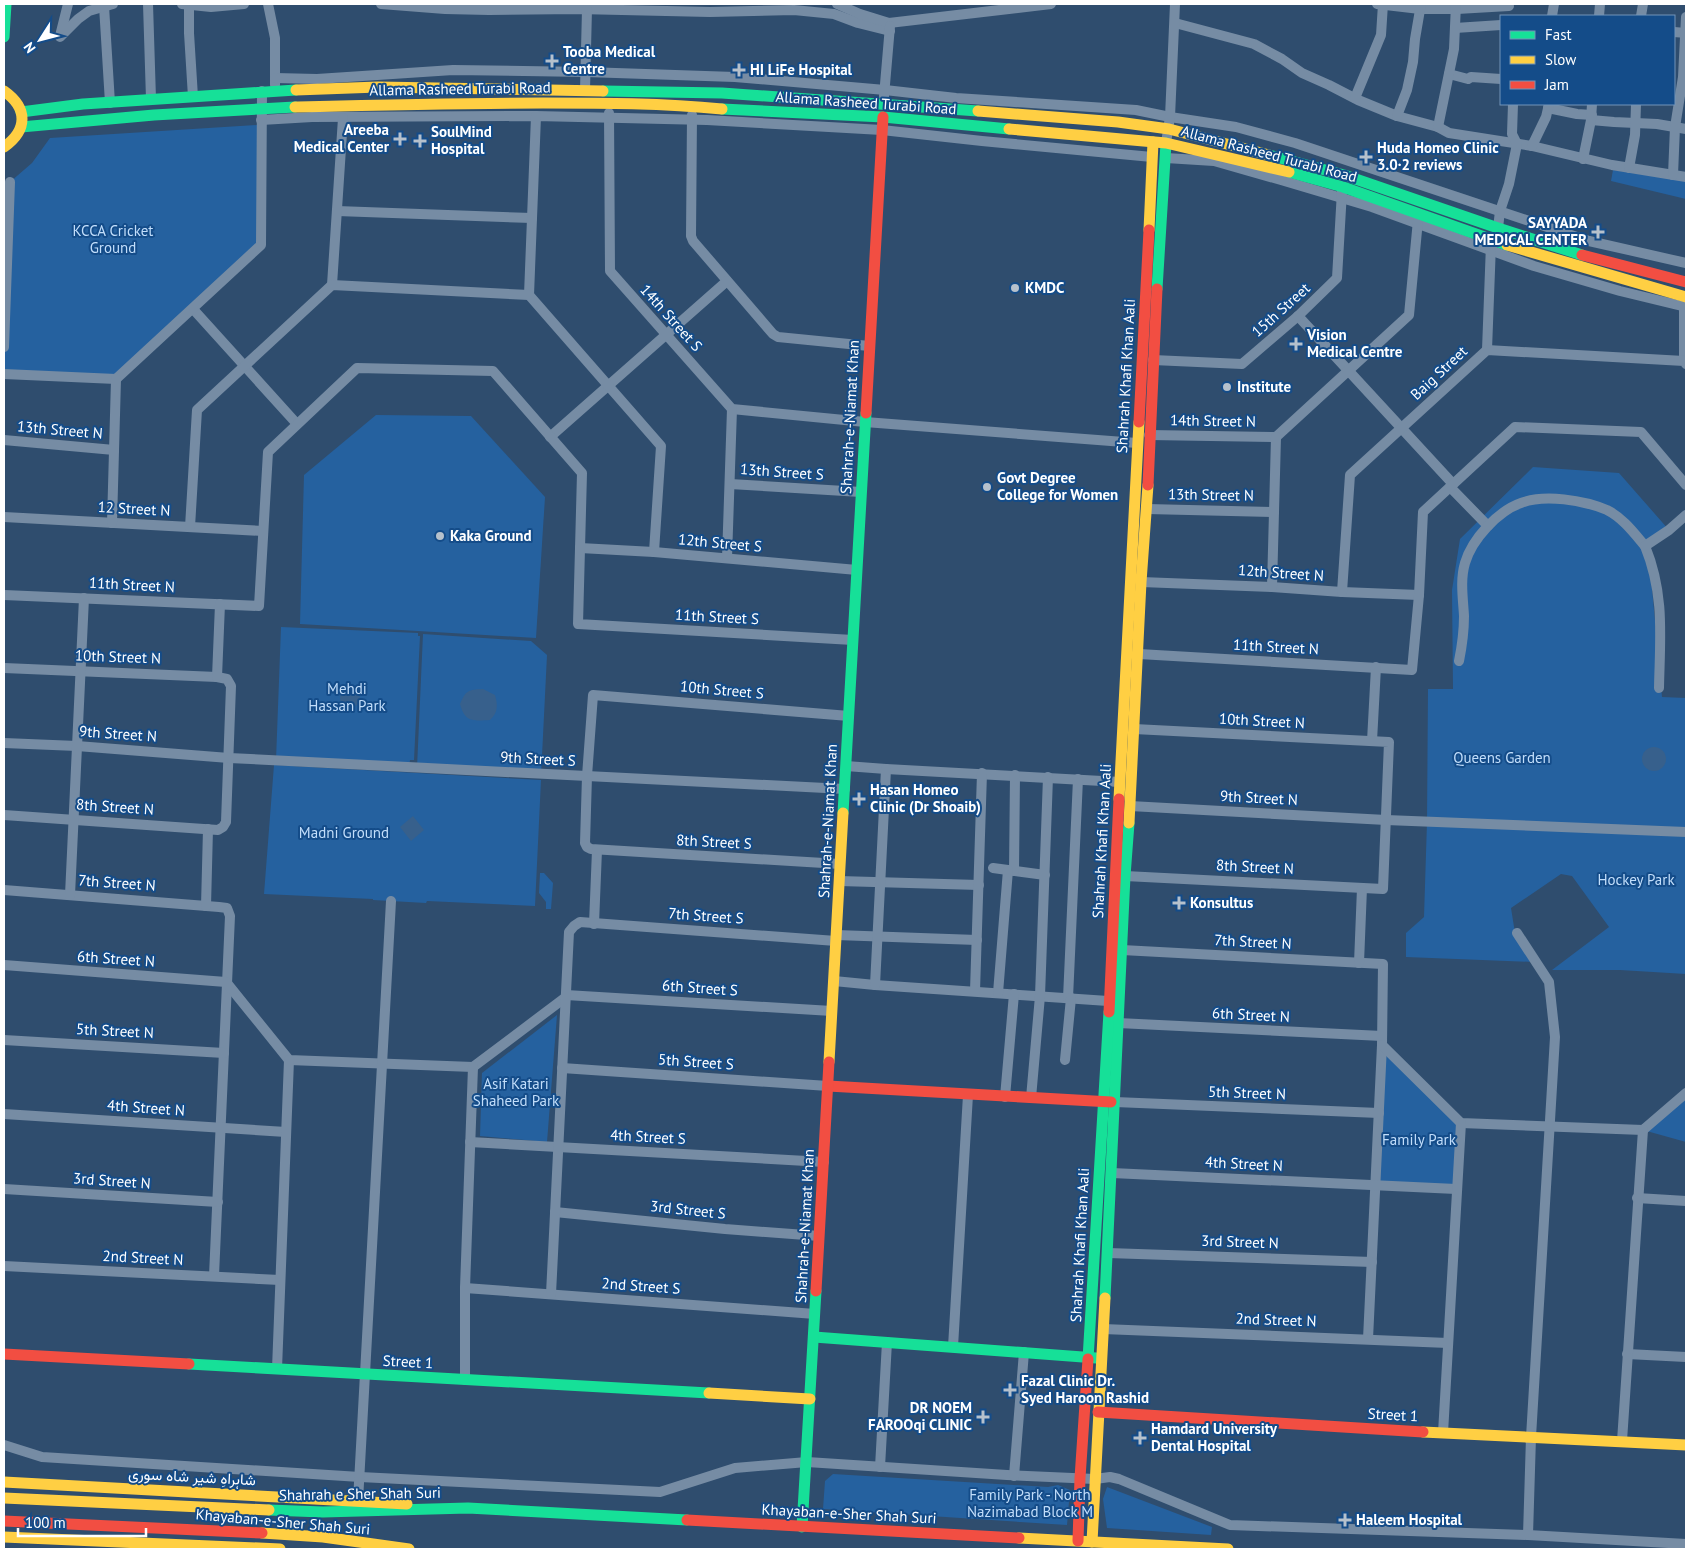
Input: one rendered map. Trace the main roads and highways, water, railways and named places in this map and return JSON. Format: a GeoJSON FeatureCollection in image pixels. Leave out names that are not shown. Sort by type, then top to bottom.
{"type":"FeatureCollection","features":[{"type":"Feature","properties":{"kind":"main road"},"geometry":{"type":"LineString","coordinates":[[4,37],[6,4]]}},
{"type":"Feature","properties":{"kind":"main road","name":"Allama Rasheed Turabi Road"},"geometry":{"type":"LineString","coordinates":[[21,112],[83,104],[262,91],[378,87],[722,93],[1118,122],[1170,123],[1344,175],[1498,228],[1599,260],[1686,282]]}},
{"type":"Feature","properties":{"kind":"main road"},"geometry":{"type":"LineString","coordinates":[[4,91],[17,102],[21,112],[21,127],[15,139],[4,147]]}},
{"type":"Feature","properties":{"kind":"main road","name":"Allama Rasheed Turabi Road"},"geometry":{"type":"LineString","coordinates":[[21,127],[144,116],[261,114],[448,103],[609,104],[692,106],[883,117],[1166,143],[1273,168],[1491,245],[1582,268],[1686,304]]}},
{"type":"Feature","properties":{"kind":"main road","name":"Shahrah-e-Niamat Khan"},"geometry":{"type":"LineString","coordinates":[[802,1527],[883,117]]}},
{"type":"Feature","properties":{"kind":"main road","name":"Shahrah Khafi Khan Aali"},"geometry":{"type":"LineString","coordinates":[[1092,1542],[1112,1173],[1108,1001],[1153,142]]}},
{"type":"Feature","properties":{"kind":"main road","name":"Shahrah Khafi Khan Aali"},"geometry":{"type":"LineString","coordinates":[[1078,1541],[1088,1357],[1109,1102],[1118,1023],[1166,143]]}},
{"type":"Feature","properties":{"kind":"main road"},"geometry":{"type":"LineString","coordinates":[[1134,508],[1147,508]]}},
{"type":"Feature","properties":{"kind":"main road"},"geometry":{"type":"LineString","coordinates":[[1127,649],[1139,652]]}},
{"type":"Feature","properties":{"kind":"main road"},"geometry":{"type":"LineString","coordinates":[[1120,785],[1132,789]]}},
{"type":"Feature","properties":{"kind":"main road"},"geometry":{"type":"LineString","coordinates":[[828,1086],[1109,1102]]}},
{"type":"Feature","properties":{"kind":"main road"},"geometry":{"type":"LineString","coordinates":[[814,1338],[1102,1358]]}},
{"type":"Feature","properties":{"kind":"main road","name":"Street 1"},"geometry":{"type":"LineString","coordinates":[[4,1354],[810,1399]]}},
{"type":"Feature","properties":{"kind":"main road","name":"Street 1"},"geometry":{"type":"LineString","coordinates":[[1098,1412],[1443,1433],[1686,1445]]}},
{"type":"Feature","properties":{"kind":"main road","name":"شاہراہِ شیر شاہ سوری"},"geometry":{"type":"LineString","coordinates":[[4,1482],[468,1508]]}},
{"type":"Feature","properties":{"kind":"main road","name":"Khayaban-e-Sher Shah Suri"},"geometry":{"type":"LineString","coordinates":[[4,1498],[253,1510]]}},
{"type":"Feature","properties":{"kind":"main road","name":"Khayaban-e-Sher Shah Suri"},"geometry":{"type":"LineString","coordinates":[[468,1508],[1228,1549]]}},
{"type":"Feature","properties":{"kind":"main road","name":"Shahrah e Sher Shah Suri"},"geometry":{"type":"LineString","coordinates":[[253,1510],[323,1512],[468,1508]]}},
{"type":"Feature","properties":{"kind":"main road","name":"Khayaban-e-Sher Shah Suri"},"geometry":{"type":"LineString","coordinates":[[4,1520],[323,1537],[409,1549]]}},
{"type":"Feature","properties":{"kind":"main road"},"geometry":{"type":"LineString","coordinates":[[4,1537],[280,1549]]}},
{"type":"Feature","properties":{"kind":"place","name":"Tooba Medical Centre"},"geometry":{"type":"Point","coordinates":[552,61]}},
{"type":"Feature","properties":{"kind":"place","name":"HI LiFe Hospital"},"geometry":{"type":"Point","coordinates":[739,70]}},
{"type":"Feature","properties":{"kind":"place","name":"Areeba Medical Center"},"geometry":{"type":"Point","coordinates":[400,139]}},
{"type":"Feature","properties":{"kind":"place","name":"SoulMind Hospital"},"geometry":{"type":"Point","coordinates":[420,141]}},
{"type":"Feature","properties":{"kind":"place","name":"Huda Homeo Clinic 3.0·2 reviews"},"geometry":{"type":"Point","coordinates":[1366,157]}},
{"type":"Feature","properties":{"kind":"place","name":"SAYYADA MEDICAL CENTER"},"geometry":{"type":"Point","coordinates":[1598,232]}},
{"type":"Feature","properties":{"kind":"place","name":"KMDC"},"geometry":{"type":"Point","coordinates":[1015,288]}},
{"type":"Feature","properties":{"kind":"place","name":"Vision Medical Centre"},"geometry":{"type":"Point","coordinates":[1296,344]}},
{"type":"Feature","properties":{"kind":"place","name":"Institute"},"geometry":{"type":"Point","coordinates":[1227,387]}},
{"type":"Feature","properties":{"kind":"place","name":"Govt Degree College for Women"},"geometry":{"type":"Point","coordinates":[987,487]}},
{"type":"Feature","properties":{"kind":"place","name":"Kaka Ground"},"geometry":{"type":"Point","coordinates":[440,536]}},
{"type":"Feature","properties":{"kind":"place","name":"Hasan Homeo Clinic (Dr Shoaib)"},"geometry":{"type":"Point","coordinates":[859,799]}},
{"type":"Feature","properties":{"kind":"place","name":"Konsultus"},"geometry":{"type":"Point","coordinates":[1179,903]}},
{"type":"Feature","properties":{"kind":"place","name":"Fazal Clinic Dr. Syed Haroon Rashid"},"geometry":{"type":"Point","coordinates":[1010,1390]}},
{"type":"Feature","properties":{"kind":"place","name":"DR NOEM FAROOqi CLINIC"},"geometry":{"type":"Point","coordinates":[983,1417]}},
{"type":"Feature","properties":{"kind":"place","name":"Hamdard University Dental Hospital"},"geometry":{"type":"Point","coordinates":[1140,1438]}},
{"type":"Feature","properties":{"kind":"place","name":"Haleem Hospital"},"geometry":{"type":"Point","coordinates":[1345,1520]}},
{"type":"Feature","properties":{"kind":"park label","name":"KCCA Cricket Ground"},"geometry":{"type":"Point","coordinates":[113,240]}},
{"type":"Feature","properties":{"kind":"park label","name":"Mehdi Hassan Park"},"geometry":{"type":"Point","coordinates":[347,698]}},
{"type":"Feature","properties":{"kind":"park label","name":"Queens Garden"},"geometry":{"type":"Point","coordinates":[1502,758]}},
{"type":"Feature","properties":{"kind":"park label","name":"Madni Ground"},"geometry":{"type":"Point","coordinates":[344,833]}},
{"type":"Feature","properties":{"kind":"park label","name":"Hockey Park"},"geometry":{"type":"Point","coordinates":[1636,880]}},
{"type":"Feature","properties":{"kind":"park label","name":"Asif Katari Shaheed Park"},"geometry":{"type":"Point","coordinates":[516,1092]}},
{"type":"Feature","properties":{"kind":"park label","name":"Family Park"},"geometry":{"type":"Point","coordinates":[1419,1140]}},
{"type":"Feature","properties":{"kind":"park label","name":"Family Park - North Nazimabad Block M"},"geometry":{"type":"Point","coordinates":[1030,1504]}}]}
